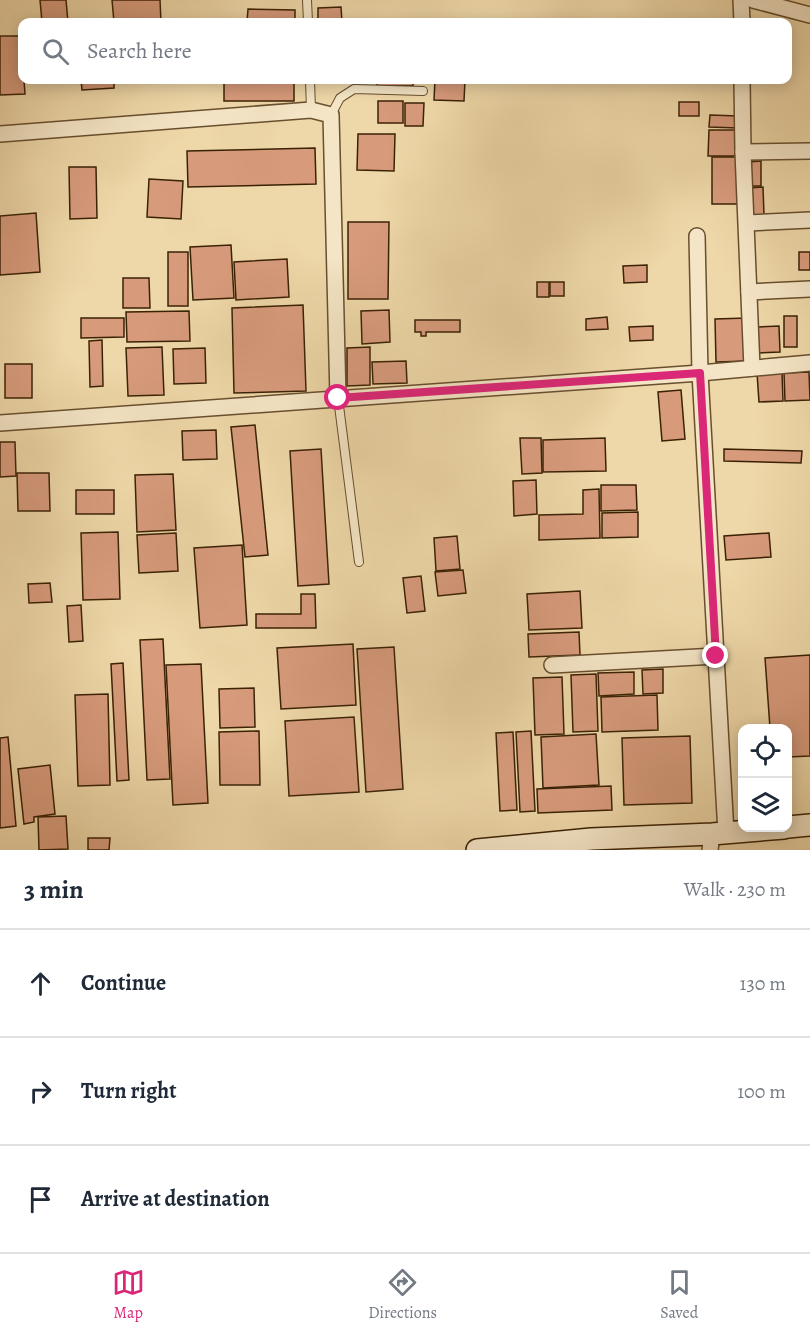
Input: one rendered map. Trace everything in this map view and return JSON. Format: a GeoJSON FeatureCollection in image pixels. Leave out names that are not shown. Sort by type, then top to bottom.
{"type":"FeatureCollection","features":[{"type":"Feature","properties":{"kind":"street"},"geometry":{"type":"LineString","coordinates":[[741,0],[742,18]]}},
{"type":"Feature","properties":{"kind":"street"},"geometry":{"type":"LineString","coordinates":[[753,0],[810,15]]}},
{"type":"Feature","properties":{"kind":"street"},"geometry":{"type":"LineString","coordinates":[[742,84],[752,368]]}},
{"type":"Feature","properties":{"kind":"street"},"geometry":{"type":"LineString","coordinates":[[0,134],[311,110],[332,115],[338,398]]}},
{"type":"Feature","properties":{"kind":"street"},"geometry":{"type":"LineString","coordinates":[[743,152],[810,151]]}},
{"type":"Feature","properties":{"kind":"street"},"geometry":{"type":"LineString","coordinates":[[747,223],[810,220]]}},
{"type":"Feature","properties":{"kind":"street"},"geometry":{"type":"LineString","coordinates":[[697,236],[700,373],[716,656],[716,839]]}},
{"type":"Feature","properties":{"kind":"street"},"geometry":{"type":"LineString","coordinates":[[748,292],[810,289]]}},
{"type":"Feature","properties":{"kind":"street"},"geometry":{"type":"LineString","coordinates":[[0,423],[700,373],[810,363]]}},
{"type":"Feature","properties":{"kind":"street"},"geometry":{"type":"LineString","coordinates":[[552,665],[716,656]]}},
{"type":"Feature","properties":{"kind":"street"},"geometry":{"type":"LineString","coordinates":[[792,826],[810,825]]}},
{"type":"Feature","properties":{"kind":"street"},"geometry":{"type":"LineString","coordinates":[[477,850],[716,839],[757,832]]}},
{"type":"Feature","properties":{"kind":"lane"},"geometry":{"type":"LineString","coordinates":[[307,0],[308,18]]}},
{"type":"Feature","properties":{"kind":"lane"},"geometry":{"type":"LineString","coordinates":[[310,84],[311,110]]}},
{"type":"Feature","properties":{"kind":"lane"},"geometry":{"type":"LineString","coordinates":[[332,115],[340,98],[354,89],[423,91]]}},
{"type":"Feature","properties":{"kind":"lane"},"geometry":{"type":"LineString","coordinates":[[338,398],[359,562]]}},
{"type":"Feature","properties":{"kind":"building"},"geometry":{"type":"Polygon","coordinates":[[[40,0],[66,0],[68,18],[42,18],[40,0]]]}},
{"type":"Feature","properties":{"kind":"building"},"geometry":{"type":"Polygon","coordinates":[[[112,0],[160,0],[161,18],[114,18],[112,0]]]}},
{"type":"Feature","properties":{"kind":"building"},"geometry":{"type":"Polygon","coordinates":[[[341,7],[342,18],[318,18],[318,8],[341,7]]]}},
{"type":"Feature","properties":{"kind":"building"},"geometry":{"type":"Polygon","coordinates":[[[248,9],[295,10],[295,18],[247,18],[248,9]]]}},
{"type":"Feature","properties":{"kind":"building"},"geometry":{"type":"Polygon","coordinates":[[[0,36],[18,36],[18,84],[24,84],[25,94],[0,95],[0,36]]]}},
{"type":"Feature","properties":{"kind":"building"},"geometry":{"type":"Polygon","coordinates":[[[81,84],[114,84],[114,88],[82,90],[81,84]]]}},
{"type":"Feature","properties":{"kind":"building"},"geometry":{"type":"Polygon","coordinates":[[[224,84],[294,84],[294,101],[224,101],[224,84]]]}},
{"type":"Feature","properties":{"kind":"building"},"geometry":{"type":"Polygon","coordinates":[[[377,84],[413,84],[413,86],[377,86],[377,84]]]}},
{"type":"Feature","properties":{"kind":"building"},"geometry":{"type":"Polygon","coordinates":[[[435,84],[465,84],[464,101],[434,100],[435,84]]]}},
{"type":"Feature","properties":{"kind":"building"},"geometry":{"type":"Polygon","coordinates":[[[378,101],[403,101],[403,123],[378,123],[378,101]]]}},
{"type":"Feature","properties":{"kind":"building"},"geometry":{"type":"Polygon","coordinates":[[[679,102],[699,102],[699,116],[679,116],[679,102]]]}},
{"type":"Feature","properties":{"kind":"building"},"geometry":{"type":"Polygon","coordinates":[[[405,103],[424,103],[423,126],[405,126],[405,103]]]}},
{"type":"Feature","properties":{"kind":"building"},"geometry":{"type":"Polygon","coordinates":[[[710,115],[738,116],[738,128],[709,127],[710,115]]]}},
{"type":"Feature","properties":{"kind":"building"},"geometry":{"type":"Polygon","coordinates":[[[709,130],[737,130],[737,156],[708,156],[709,130]]]}},
{"type":"Feature","properties":{"kind":"building"},"geometry":{"type":"Polygon","coordinates":[[[358,134],[395,134],[394,171],[357,170],[358,134]]]}},
{"type":"Feature","properties":{"kind":"building"},"geometry":{"type":"Polygon","coordinates":[[[315,148],[316,184],[188,187],[187,151],[315,148]]]}},
{"type":"Feature","properties":{"kind":"building"},"geometry":{"type":"Polygon","coordinates":[[[712,157],[738,157],[738,204],[712,204],[712,157]]]}},
{"type":"Feature","properties":{"kind":"building"},"geometry":{"type":"Polygon","coordinates":[[[761,161],[761,186],[748,186],[748,162],[761,161]]]}},
{"type":"Feature","properties":{"kind":"building"},"geometry":{"type":"Polygon","coordinates":[[[69,167],[96,167],[97,218],[70,219],[69,167]]]}},
{"type":"Feature","properties":{"kind":"building"},"geometry":{"type":"Polygon","coordinates":[[[149,179],[183,181],[181,219],[147,217],[149,179]]]}},
{"type":"Feature","properties":{"kind":"building"},"geometry":{"type":"Polygon","coordinates":[[[763,187],[764,215],[749,215],[748,188],[763,187]]]}},
{"type":"Feature","properties":{"kind":"building"},"geometry":{"type":"Polygon","coordinates":[[[36,213],[40,272],[0,275],[0,216],[36,213]]]}},
{"type":"Feature","properties":{"kind":"building"},"geometry":{"type":"Polygon","coordinates":[[[348,222],[389,222],[388,299],[348,299],[348,222]]]}},
{"type":"Feature","properties":{"kind":"building"},"geometry":{"type":"Polygon","coordinates":[[[231,245],[234,298],[193,300],[190,247],[231,245]]]}},
{"type":"Feature","properties":{"kind":"building"},"geometry":{"type":"Polygon","coordinates":[[[168,252],[188,252],[188,306],[168,306],[168,252]]]}},
{"type":"Feature","properties":{"kind":"building"},"geometry":{"type":"Polygon","coordinates":[[[799,252],[810,252],[810,270],[799,270],[799,252]]]}},
{"type":"Feature","properties":{"kind":"building"},"geometry":{"type":"Polygon","coordinates":[[[287,259],[289,297],[236,300],[234,262],[287,259]]]}},
{"type":"Feature","properties":{"kind":"building"},"geometry":{"type":"Polygon","coordinates":[[[647,265],[647,282],[624,283],[623,266],[647,265]]]}},
{"type":"Feature","properties":{"kind":"building"},"geometry":{"type":"Polygon","coordinates":[[[123,278],[149,278],[150,308],[123,308],[123,278]]]}},
{"type":"Feature","properties":{"kind":"building"},"geometry":{"type":"Polygon","coordinates":[[[537,282],[549,282],[549,297],[537,297],[537,282]]]}},
{"type":"Feature","properties":{"kind":"building"},"geometry":{"type":"Polygon","coordinates":[[[550,282],[564,282],[564,296],[550,296],[550,282]]]}},
{"type":"Feature","properties":{"kind":"building"},"geometry":{"type":"Polygon","coordinates":[[[303,305],[306,391],[234,393],[232,308],[303,305]]]}},
{"type":"Feature","properties":{"kind":"building"},"geometry":{"type":"Polygon","coordinates":[[[389,310],[390,342],[362,344],[361,311],[389,310]]]}},
{"type":"Feature","properties":{"kind":"building"},"geometry":{"type":"Polygon","coordinates":[[[189,311],[190,341],[127,342],[126,312],[189,311]]]}},
{"type":"Feature","properties":{"kind":"building"},"geometry":{"type":"Polygon","coordinates":[[[784,316],[797,316],[797,347],[784,347],[784,316]]]}},
{"type":"Feature","properties":{"kind":"building"},"geometry":{"type":"Polygon","coordinates":[[[607,317],[608,329],[586,330],[586,319],[607,317]]]}},
{"type":"Feature","properties":{"kind":"building"},"geometry":{"type":"Polygon","coordinates":[[[81,318],[124,318],[124,337],[81,338],[81,318]]]}},
{"type":"Feature","properties":{"kind":"building"},"geometry":{"type":"Polygon","coordinates":[[[747,318],[749,361],[716,362],[715,319],[747,318]]]}},
{"type":"Feature","properties":{"kind":"building"},"geometry":{"type":"Polygon","coordinates":[[[415,320],[460,320],[460,332],[426,332],[426,336],[421,336],[421,332],[415,332],[415,320]]]}},
{"type":"Feature","properties":{"kind":"building"},"geometry":{"type":"Polygon","coordinates":[[[653,326],[653,340],[630,341],[629,327],[653,326]]]}},
{"type":"Feature","properties":{"kind":"building"},"geometry":{"type":"Polygon","coordinates":[[[779,326],[780,352],[758,353],[757,327],[779,326]]]}},
{"type":"Feature","properties":{"kind":"building"},"geometry":{"type":"Polygon","coordinates":[[[102,340],[103,386],[90,387],[89,341],[102,340]]]}},
{"type":"Feature","properties":{"kind":"building"},"geometry":{"type":"Polygon","coordinates":[[[162,347],[164,395],[128,396],[126,348],[162,347]]]}},
{"type":"Feature","properties":{"kind":"building"},"geometry":{"type":"Polygon","coordinates":[[[370,347],[370,385],[347,386],[347,348],[370,347]]]}},
{"type":"Feature","properties":{"kind":"building"},"geometry":{"type":"Polygon","coordinates":[[[205,348],[206,383],[174,384],[173,349],[205,348]]]}},
{"type":"Feature","properties":{"kind":"building"},"geometry":{"type":"Polygon","coordinates":[[[406,361],[407,383],[373,384],[372,362],[406,361]]]}},
{"type":"Feature","properties":{"kind":"building"},"geometry":{"type":"Polygon","coordinates":[[[5,364],[32,364],[32,398],[5,398],[5,364]]]}},
{"type":"Feature","properties":{"kind":"building"},"geometry":{"type":"Polygon","coordinates":[[[782,372],[783,401],[759,402],[757,373],[782,372]]]}},
{"type":"Feature","properties":{"kind":"building"},"geometry":{"type":"Polygon","coordinates":[[[809,372],[810,400],[785,401],[784,373],[809,372]]]}},
{"type":"Feature","properties":{"kind":"building"},"geometry":{"type":"Polygon","coordinates":[[[681,390],[685,439],[662,441],[658,392],[681,390]]]}},
{"type":"Feature","properties":{"kind":"building"},"geometry":{"type":"Polygon","coordinates":[[[255,425],[268,555],[245,557],[231,427],[255,425]]]}},
{"type":"Feature","properties":{"kind":"building"},"geometry":{"type":"Polygon","coordinates":[[[216,430],[217,459],[183,460],[182,431],[216,430]]]}},
{"type":"Feature","properties":{"kind":"building"},"geometry":{"type":"Polygon","coordinates":[[[520,438],[541,438],[542,473],[522,474],[520,438]]]}},
{"type":"Feature","properties":{"kind":"building"},"geometry":{"type":"Polygon","coordinates":[[[605,438],[606,471],[543,472],[543,440],[605,438]]]}},
{"type":"Feature","properties":{"kind":"building"},"geometry":{"type":"Polygon","coordinates":[[[0,442],[15,442],[16,476],[0,477],[0,442]]]}},
{"type":"Feature","properties":{"kind":"building"},"geometry":{"type":"Polygon","coordinates":[[[321,449],[329,584],[298,586],[290,451],[321,449]]]}},
{"type":"Feature","properties":{"kind":"building"},"geometry":{"type":"Polygon","coordinates":[[[724,449],[802,451],[801,463],[724,461],[724,449]]]}},
{"type":"Feature","properties":{"kind":"building"},"geometry":{"type":"Polygon","coordinates":[[[17,473],[49,473],[50,511],[18,511],[17,473]]]}},
{"type":"Feature","properties":{"kind":"building"},"geometry":{"type":"Polygon","coordinates":[[[173,474],[176,530],[137,532],[135,475],[173,474]]]}},
{"type":"Feature","properties":{"kind":"building"},"geometry":{"type":"Polygon","coordinates":[[[536,480],[537,514],[514,516],[513,481],[536,480]]]}},
{"type":"Feature","properties":{"kind":"building"},"geometry":{"type":"Polygon","coordinates":[[[601,485],[636,485],[637,510],[601,511],[601,485]]]}},
{"type":"Feature","properties":{"kind":"building"},"geometry":{"type":"Polygon","coordinates":[[[599,489],[600,538],[539,540],[539,515],[583,514],[583,490],[599,489]]]}},
{"type":"Feature","properties":{"kind":"building"},"geometry":{"type":"Polygon","coordinates":[[[76,490],[114,490],[114,514],[76,514],[76,490]]]}},
{"type":"Feature","properties":{"kind":"building"},"geometry":{"type":"Polygon","coordinates":[[[638,512],[638,537],[602,538],[602,513],[638,512]]]}},
{"type":"Feature","properties":{"kind":"building"},"geometry":{"type":"Polygon","coordinates":[[[118,532],[120,599],[83,600],[81,533],[118,532]]]}},
{"type":"Feature","properties":{"kind":"building"},"geometry":{"type":"Polygon","coordinates":[[[176,533],[178,571],[139,573],[137,535],[176,533]]]}},
{"type":"Feature","properties":{"kind":"building"},"geometry":{"type":"Polygon","coordinates":[[[769,533],[771,557],[726,560],[724,536],[769,533]]]}},
{"type":"Feature","properties":{"kind":"building"},"geometry":{"type":"Polygon","coordinates":[[[457,536],[460,569],[436,571],[434,538],[457,536]]]}},
{"type":"Feature","properties":{"kind":"building"},"geometry":{"type":"Polygon","coordinates":[[[242,545],[247,625],[200,628],[194,548],[242,545]]]}},
{"type":"Feature","properties":{"kind":"building"},"geometry":{"type":"Polygon","coordinates":[[[463,570],[466,593],[438,596],[435,572],[463,570]]]}},
{"type":"Feature","properties":{"kind":"building"},"geometry":{"type":"Polygon","coordinates":[[[421,576],[425,611],[407,613],[403,578],[421,576]]]}},
{"type":"Feature","properties":{"kind":"building"},"geometry":{"type":"Polygon","coordinates":[[[50,583],[52,602],[29,603],[28,584],[50,583]]]}},
{"type":"Feature","properties":{"kind":"building"},"geometry":{"type":"Polygon","coordinates":[[[580,591],[582,628],[529,630],[527,594],[580,591]]]}},
{"type":"Feature","properties":{"kind":"building"},"geometry":{"type":"Polygon","coordinates":[[[301,594],[315,594],[316,628],[256,628],[256,614],[301,614],[301,594]]]}},
{"type":"Feature","properties":{"kind":"building"},"geometry":{"type":"Polygon","coordinates":[[[81,605],[83,641],[69,642],[67,606],[81,605]]]}},
{"type":"Feature","properties":{"kind":"building"},"geometry":{"type":"Polygon","coordinates":[[[579,632],[580,655],[529,657],[528,634],[579,632]]]}},
{"type":"Feature","properties":{"kind":"building"},"geometry":{"type":"Polygon","coordinates":[[[163,639],[170,779],[147,780],[140,640],[163,639]]]}},
{"type":"Feature","properties":{"kind":"building"},"geometry":{"type":"Polygon","coordinates":[[[353,644],[356,705],[281,709],[277,648],[353,644]]]}},
{"type":"Feature","properties":{"kind":"building"},"geometry":{"type":"Polygon","coordinates":[[[394,647],[403,789],[366,792],[357,649],[394,647]]]}},
{"type":"Feature","properties":{"kind":"building"},"geometry":{"type":"Polygon","coordinates":[[[810,655],[810,756],[792,757],[792,724],[770,724],[765,658],[810,655]]]}},
{"type":"Feature","properties":{"kind":"building"},"geometry":{"type":"Polygon","coordinates":[[[123,663],[129,780],[117,781],[111,664],[123,663]]]}},
{"type":"Feature","properties":{"kind":"building"},"geometry":{"type":"Polygon","coordinates":[[[201,664],[208,803],[173,805],[166,665],[201,664]]]}},
{"type":"Feature","properties":{"kind":"building"},"geometry":{"type":"Polygon","coordinates":[[[663,669],[663,693],[643,694],[642,670],[663,669]]]}},
{"type":"Feature","properties":{"kind":"building"},"geometry":{"type":"Polygon","coordinates":[[[634,672],[634,694],[599,696],[598,673],[634,672]]]}},
{"type":"Feature","properties":{"kind":"building"},"geometry":{"type":"Polygon","coordinates":[[[596,674],[598,731],[573,732],[571,675],[596,674]]]}},
{"type":"Feature","properties":{"kind":"building"},"geometry":{"type":"Polygon","coordinates":[[[562,677],[564,734],[535,735],[533,678],[562,677]]]}},
{"type":"Feature","properties":{"kind":"building"},"geometry":{"type":"Polygon","coordinates":[[[254,688],[255,727],[220,728],[219,689],[254,688]]]}},
{"type":"Feature","properties":{"kind":"building"},"geometry":{"type":"Polygon","coordinates":[[[108,694],[110,785],[78,786],[75,695],[108,694]]]}},
{"type":"Feature","properties":{"kind":"building"},"geometry":{"type":"Polygon","coordinates":[[[657,695],[658,730],[602,732],[601,697],[657,695]]]}},
{"type":"Feature","properties":{"kind":"building"},"geometry":{"type":"Polygon","coordinates":[[[354,717],[359,792],[289,796],[285,721],[354,717]]]}},
{"type":"Feature","properties":{"kind":"building"},"geometry":{"type":"Polygon","coordinates":[[[259,731],[260,785],[220,785],[219,732],[259,731]]]}},
{"type":"Feature","properties":{"kind":"building"},"geometry":{"type":"Polygon","coordinates":[[[531,731],[535,811],[520,812],[516,732],[531,731]]]}},
{"type":"Feature","properties":{"kind":"building"},"geometry":{"type":"Polygon","coordinates":[[[513,732],[517,810],[500,811],[496,733],[513,732]]]}},
{"type":"Feature","properties":{"kind":"building"},"geometry":{"type":"Polygon","coordinates":[[[596,734],[599,785],[543,788],[541,737],[596,734]]]}},
{"type":"Feature","properties":{"kind":"building"},"geometry":{"type":"Polygon","coordinates":[[[690,736],[692,803],[624,805],[622,738],[690,736]]]}},
{"type":"Feature","properties":{"kind":"building"},"geometry":{"type":"Polygon","coordinates":[[[8,737],[16,826],[0,828],[0,738],[8,737]]]}},
{"type":"Feature","properties":{"kind":"building"},"geometry":{"type":"Polygon","coordinates":[[[50,765],[55,814],[34,817],[34,822],[24,824],[18,769],[50,765]]]}},
{"type":"Feature","properties":{"kind":"building"},"geometry":{"type":"Polygon","coordinates":[[[611,786],[612,810],[538,813],[537,789],[611,786]]]}},
{"type":"Feature","properties":{"kind":"building"},"geometry":{"type":"Polygon","coordinates":[[[66,816],[68,849],[39,850],[38,817],[66,816]]]}},
{"type":"Feature","properties":{"kind":"building"},"geometry":{"type":"Polygon","coordinates":[[[88,838],[110,838],[109,850],[88,850],[88,838]]]}},
{"type":"Feature","properties":{"kind":"route"},"geometry":{"type":"LineString","coordinates":[[338,398],[700,373],[716,656]]}}]}
